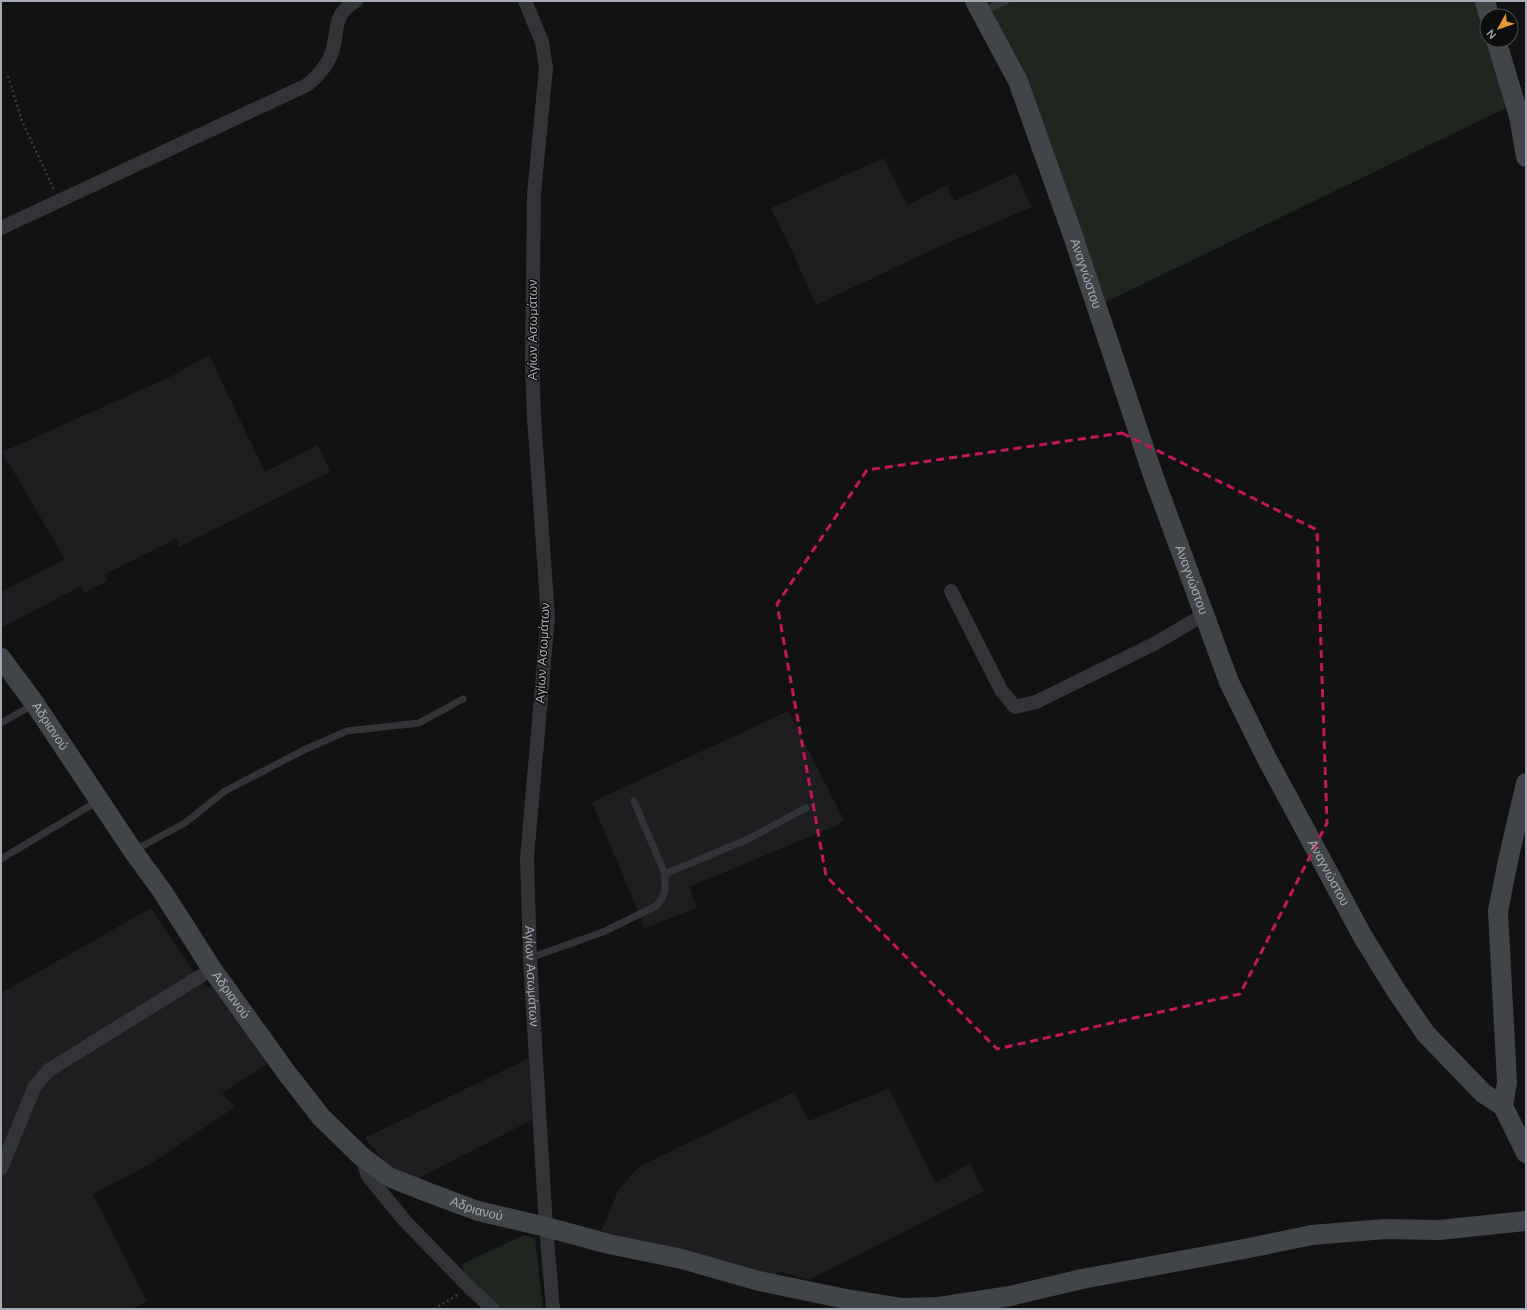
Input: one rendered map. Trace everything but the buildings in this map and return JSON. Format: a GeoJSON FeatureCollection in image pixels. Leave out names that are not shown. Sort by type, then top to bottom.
{"type":"FeatureCollection","features":[{"type":"Feature","properties":{"kind":"street"},"geometry":{"type":"LineString","coordinates":[[1,228],[308,85],[323,69],[330,56],[338,19],[341,13],[349,5],[356,1]]}},
{"type":"Feature","properties":{"kind":"street","name":"Αγίων Ασωμάτων"},"geometry":{"type":"LineString","coordinates":[[525,1],[542,42],[546,68],[545,93],[534,194],[532,364],[534,426],[548,617],[527,858],[530,958],[546,1226],[553,1309]]}},
{"type":"Feature","properties":{"kind":"street","name":"Αναγνώστου"},"geometry":{"type":"LineString","coordinates":[[988,6],[1018,81],[1072,233],[1154,478],[1229,682],[1266,756],[1363,937],[1397,992],[1426,1034],[1483,1093],[1503,1106]]}},
{"type":"Feature","properties":{"kind":"street"},"geometry":{"type":"LineString","coordinates":[[1499,48],[1523,114],[1526,157]]}},
{"type":"Feature","properties":{"kind":"street"},"geometry":{"type":"LineString","coordinates":[[950,591],[1001,690],[1015,707],[1036,702],[1154,644],[1205,614]]}},
{"type":"Feature","properties":{"kind":"street","name":"Αδριανού"},"geometry":{"type":"LineString","coordinates":[[1,658],[35,704],[133,851],[162,891],[212,969],[286,1072],[321,1117],[361,1156],[388,1177],[478,1211],[546,1226],[609,1244],[682,1259],[766,1283],[902,1308],[933,1308],[1010,1296],[1082,1279],[1312,1235],[1385,1229],[1439,1230],[1526,1221]]}},
{"type":"Feature","properties":{"kind":"street"},"geometry":{"type":"LineString","coordinates":[[1526,784],[1509,856],[1498,912],[1506,1082],[1503,1106],[1526,1153]]}},
{"type":"Feature","properties":{"kind":"street"},"geometry":{"type":"LineString","coordinates":[[1,1168],[35,1086],[49,1070],[212,969]]}},
{"type":"Feature","properties":{"kind":"street"},"geometry":{"type":"LineString","coordinates":[[361,1156],[368,1176],[400,1216],[469,1287],[493,1309]]}},
{"type":"Feature","properties":{"kind":"lane"},"geometry":{"type":"LineString","coordinates":[[988,6],[1006,1]]}},
{"type":"Feature","properties":{"kind":"lane"},"geometry":{"type":"LineString","coordinates":[[133,851],[185,823],[225,791],[304,750],[347,731],[419,724],[464,699]]}},
{"type":"Feature","properties":{"kind":"lane"},"geometry":{"type":"LineString","coordinates":[[1,723],[35,704]]}},
{"type":"Feature","properties":{"kind":"lane"},"geometry":{"type":"LineString","coordinates":[[1,859],[100,800]]}},
{"type":"Feature","properties":{"kind":"lane"},"geometry":{"type":"LineString","coordinates":[[530,958],[602,932],[656,906],[661,900],[665,892],[665,874],[634,801]]}},
{"type":"Feature","properties":{"kind":"lane"},"geometry":{"type":"LineString","coordinates":[[665,874],[748,839],[806,808]]}},
{"type":"Feature","properties":{"kind":"path"},"geometry":{"type":"LineString","coordinates":[[8,76],[22,122],[59,201]]}},
{"type":"Feature","properties":{"kind":"path"},"geometry":{"type":"LineString","coordinates":[[434,1309],[469,1287]]}},
{"type":"Feature","properties":{"kind":"highlighted area"},"geometry":{"type":"Polygon","coordinates":[[[1122,433],[1317,530],[1327,823],[1240,994],[997,1049],[826,876],[777,604],[867,470],[1122,433]]]}},
{"type":"Feature","properties":{"kind":"shaded area"},"geometry":{"type":"Polygon","coordinates":[[[981,1],[1477,1],[1479,8],[1479,48],[1490,48],[1510,106],[1102,304],[981,1]]]}},
{"type":"Feature","properties":{"kind":"shaded area"},"geometry":{"type":"Polygon","coordinates":[[[884,158],[907,205],[947,185],[954,201],[1016,173],[1032,207],[934,249],[816,305],[771,208],[884,158]]]}},
{"type":"Feature","properties":{"kind":"shaded area"},"geometry":{"type":"Polygon","coordinates":[[[209,355],[265,472],[318,445],[330,472],[179,547],[176,539],[105,574],[107,581],[84,593],[81,586],[1,628],[1,592],[65,559],[2,452],[172,376],[209,355]]]}},
{"type":"Feature","properties":{"kind":"shaded area"},"geometry":{"type":"Polygon","coordinates":[[[788,711],[844,820],[838,825],[689,887],[697,908],[645,928],[592,802],[788,711]]]}},
{"type":"Feature","properties":{"kind":"shaded area"},"geometry":{"type":"Polygon","coordinates":[[[151,908],[196,975],[208,987],[213,986],[269,1063],[222,1093],[235,1107],[152,1163],[93,1194],[147,1301],[132,1309],[3,1309],[1,1306],[1,993],[151,908]]]}},
{"type":"Feature","properties":{"kind":"shaded area"},"geometry":{"type":"Polygon","coordinates":[[[529,1058],[532,1120],[415,1180],[387,1164],[365,1138],[529,1058]]]}},
{"type":"Feature","properties":{"kind":"shaded area"},"geometry":{"type":"Polygon","coordinates":[[[889,1088],[936,1183],[970,1163],[984,1191],[809,1280],[779,1271],[773,1276],[601,1231],[618,1191],[640,1166],[794,1092],[809,1121],[889,1088]]]}},
{"type":"Feature","properties":{"kind":"shaded area"},"geometry":{"type":"Polygon","coordinates":[[[524,1235],[535,1238],[543,1309],[497,1309],[466,1277],[462,1264],[524,1235]]]}}]}
